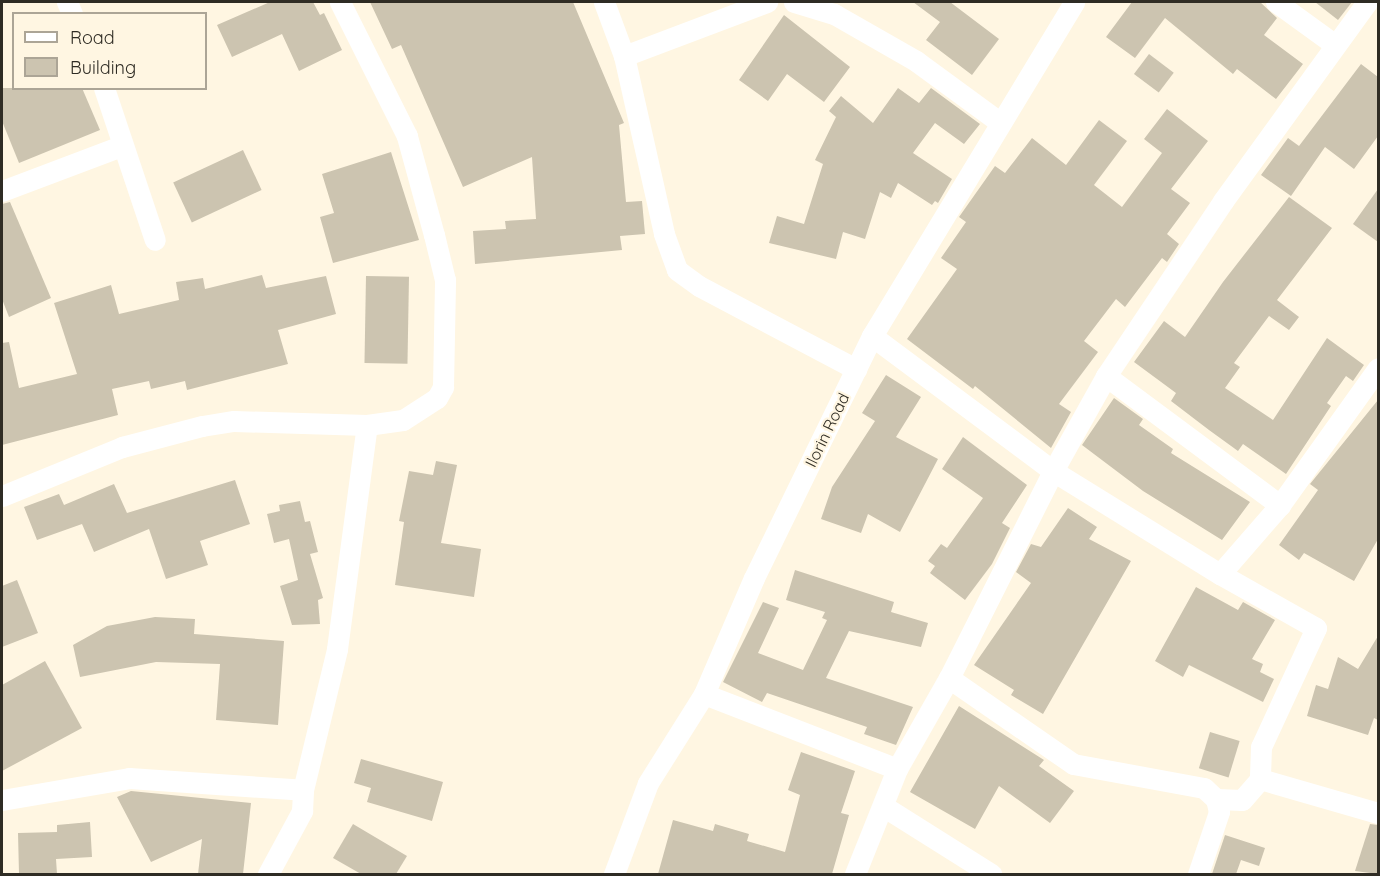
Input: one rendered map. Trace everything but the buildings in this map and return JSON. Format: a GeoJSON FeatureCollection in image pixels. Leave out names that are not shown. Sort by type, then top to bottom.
{"type":"FeatureCollection","features":[{"type":"Feature","properties":{"kind":"street"},"geometry":{"type":"LineString","coordinates":[[2,496],[122,447],[202,426],[234,421],[367,425],[403,420],[425,409],[443,387],[445,280],[407,136],[339,2]]}},
{"type":"Feature","properties":{"kind":"street"},"geometry":{"type":"LineString","coordinates":[[604,2],[624,56],[664,234],[677,270],[699,286],[856,369]]}},
{"type":"Feature","properties":{"kind":"street"},"geometry":{"type":"LineString","coordinates":[[624,56],[767,2]]}},
{"type":"Feature","properties":{"kind":"street"},"geometry":{"type":"LineString","coordinates":[[794,2],[834,14],[916,61],[998,122]]}},
{"type":"Feature","properties":{"kind":"street","name":"Ilorin Road"},"geometry":{"type":"LineString","coordinates":[[614,874],[648,783],[704,694],[754,578],[873,336],[998,122],[1074,2]]}},
{"type":"Feature","properties":{"kind":"street"},"geometry":{"type":"LineString","coordinates":[[1276,2],[1334,44]]}},
{"type":"Feature","properties":{"kind":"street"},"geometry":{"type":"LineString","coordinates":[[855,874],[897,770],[949,678],[1053,471],[1106,376],[1334,44],[1367,2]]}},
{"type":"Feature","properties":{"kind":"street"},"geometry":{"type":"LineString","coordinates":[[105,90],[121,146],[155,240]]}},
{"type":"Feature","properties":{"kind":"street"},"geometry":{"type":"LineString","coordinates":[[2,191],[121,146]]}},
{"type":"Feature","properties":{"kind":"street"},"geometry":{"type":"LineString","coordinates":[[873,336],[1053,471],[1220,574],[1316,628],[1261,747],[1260,779],[1242,800],[1216,799]]}},
{"type":"Feature","properties":{"kind":"street"},"geometry":{"type":"LineString","coordinates":[[1220,574],[1280,506],[1378,368]]}},
{"type":"Feature","properties":{"kind":"street"},"geometry":{"type":"LineString","coordinates":[[1106,376],[1280,506]]}},
{"type":"Feature","properties":{"kind":"street"},"geometry":{"type":"LineString","coordinates":[[268,874],[302,811],[303,790],[337,649],[367,425]]}},
{"type":"Feature","properties":{"kind":"street"},"geometry":{"type":"LineString","coordinates":[[949,678],[1073,764],[1204,788],[1216,799],[1219,812],[1198,874]]}},
{"type":"Feature","properties":{"kind":"street"},"geometry":{"type":"LineString","coordinates":[[704,694],[897,770]]}},
{"type":"Feature","properties":{"kind":"street"},"geometry":{"type":"LineString","coordinates":[[2,800],[129,778],[303,790]]}},
{"type":"Feature","properties":{"kind":"street"},"geometry":{"type":"LineString","coordinates":[[1260,779],[1378,813]]}},
{"type":"Feature","properties":{"kind":"street"},"geometry":{"type":"LineString","coordinates":[[883,806],[991,874]]}}]}
